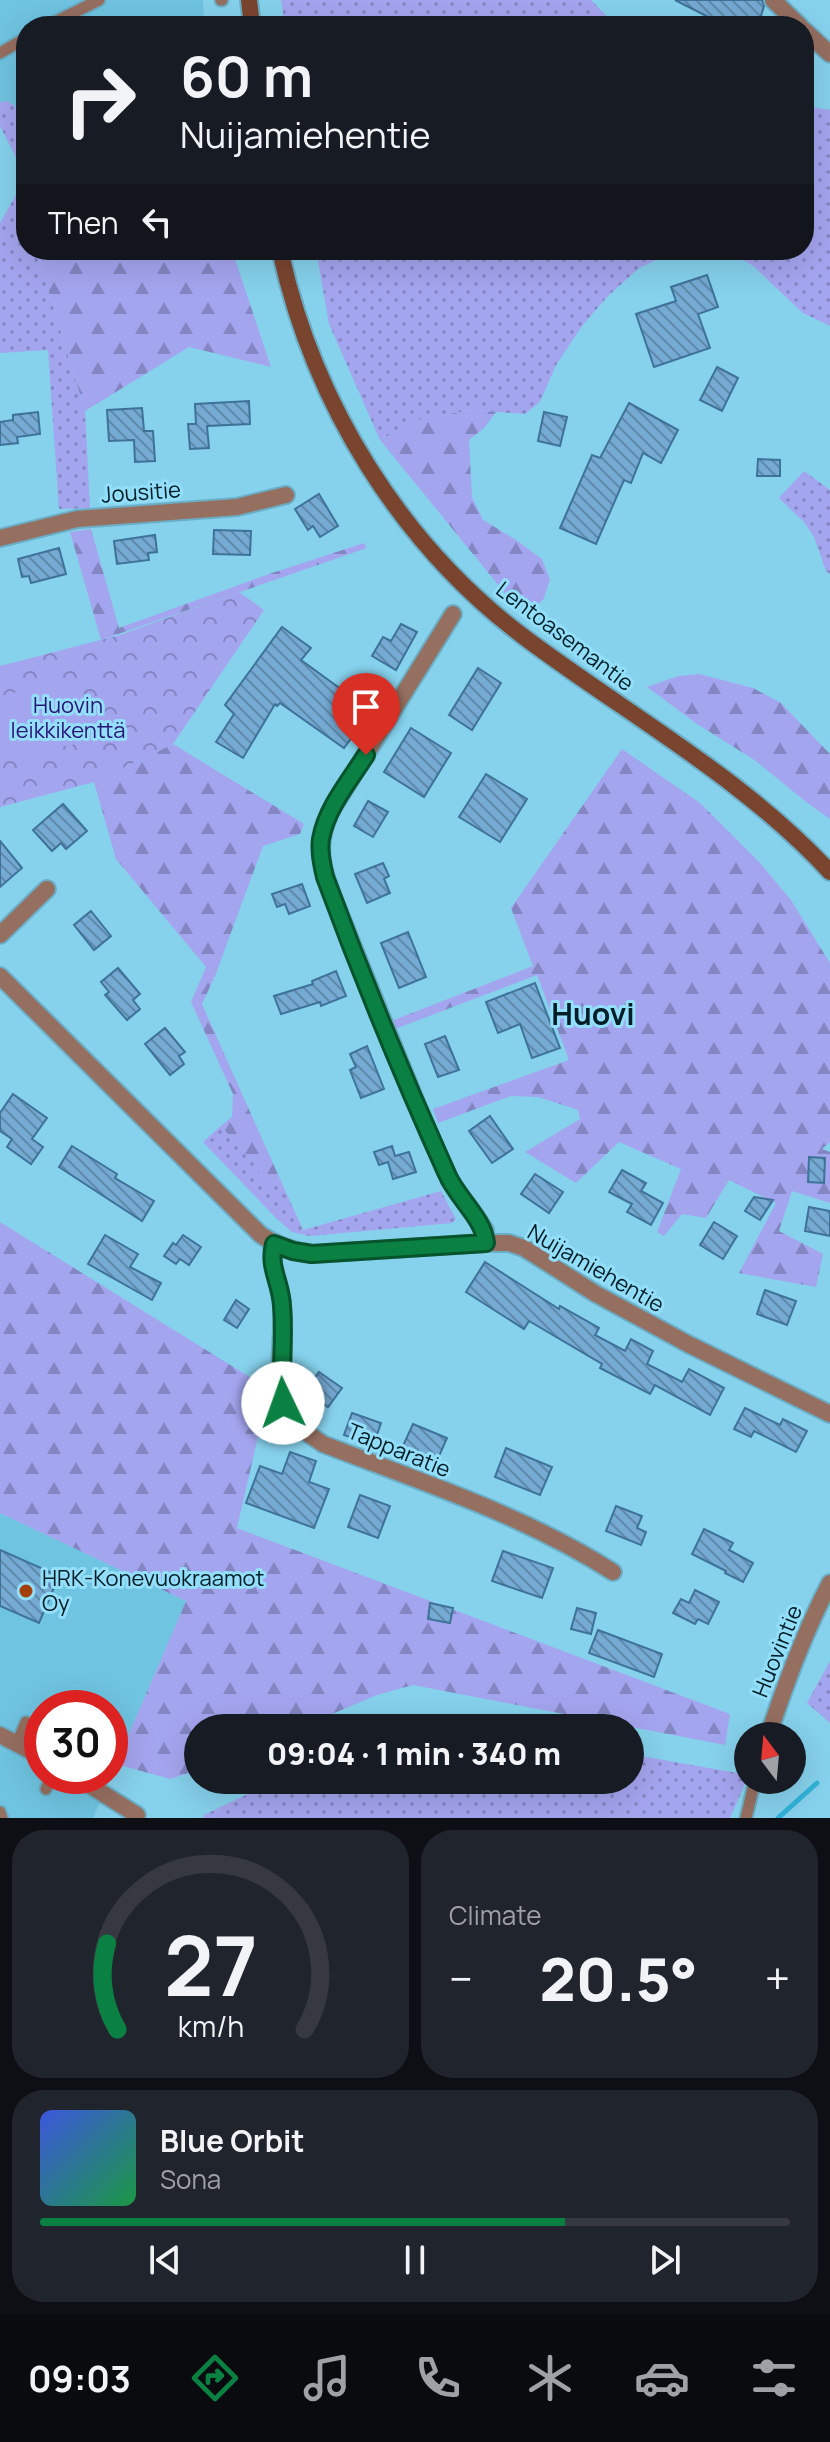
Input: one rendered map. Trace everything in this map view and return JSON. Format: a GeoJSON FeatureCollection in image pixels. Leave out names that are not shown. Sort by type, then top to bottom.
{"type":"FeatureCollection","features":[{"type":"Feature","properties":{"kind":"main road","name":"Lentoasemantie"},"geometry":{"type":"LineString","coordinates":[[283,260],[305,342],[324,386],[362,457],[399,511],[429,547],[501,619],[741,790],[808,848],[830,872]]}},
{"type":"Feature","properties":{"kind":"street"},"geometry":{"type":"LineString","coordinates":[[773,0],[790,16]]}},
{"type":"Feature","properties":{"kind":"street"},"geometry":{"type":"LineString","coordinates":[[814,39],[830,54]]}},
{"type":"Feature","properties":{"kind":"street","name":"Jousitie"},"geometry":{"type":"LineString","coordinates":[[0,538],[77,519],[237,507],[286,495]]}},
{"type":"Feature","properties":{"kind":"street"},"geometry":{"type":"LineString","coordinates":[[453,614],[330,812],[320,840],[320,857],[332,895],[428,1132],[450,1181],[485,1230],[486,1243]]}},
{"type":"Feature","properties":{"kind":"street"},"geometry":{"type":"LineString","coordinates":[[0,935],[47,889]]}},
{"type":"Feature","properties":{"kind":"street","name":"Nuijamiehentie"},"geometry":{"type":"LineString","coordinates":[[0,976],[261,1235],[274,1244],[312,1254],[509,1243],[524,1248],[596,1294],[653,1325],[830,1414]]}},
{"type":"Feature","properties":{"kind":"street","name":"Tapparatie"},"geometry":{"type":"LineString","coordinates":[[274,1244],[271,1258],[282,1307],[283,1403],[300,1428],[323,1444],[518,1521],[570,1545],[613,1572]]}},
{"type":"Feature","properties":{"kind":"street","name":"Huovintie"},"geometry":{"type":"LineString","coordinates":[[772,1722],[786,1680],[830,1583]]}},
{"type":"Feature","properties":{"kind":"street"},"geometry":{"type":"LineString","coordinates":[[0,1735],[24,1747]]}},
{"type":"Feature","properties":{"kind":"street"},"geometry":{"type":"LineString","coordinates":[[104,1794],[137,1815]]}},
{"type":"Feature","properties":{"kind":"lane"},"geometry":{"type":"LineString","coordinates":[[67,16],[99,0]]}},
{"type":"Feature","properties":{"kind":"lane"},"geometry":{"type":"LineString","coordinates":[[17,1743],[24,1727]]}},
{"type":"Feature","properties":{"kind":"lane"},"geometry":{"type":"LineString","coordinates":[[746,1818],[752,1794]]}},
{"type":"Feature","properties":{"kind":"lane"},"geometry":{"type":"LineString","coordinates":[[0,1812],[2,1818]]}},
{"type":"Feature","properties":{"kind":"shaded area"},"geometry":{"type":"Polygon","coordinates":[[[0,0],[203,0],[204,16],[16,16],[16,109],[7,101],[0,102],[0,0]]]}},
{"type":"Feature","properties":{"kind":"shaded area"},"geometry":{"type":"Polygon","coordinates":[[[0,1513],[186,1601],[128,1736],[128,1690],[24,1690],[24,1794],[103,1794],[93,1818],[0,1818],[0,1513]]]}},
{"type":"Feature","properties":{"kind":"green space"},"geometry":{"type":"Polygon","coordinates":[[[281,0],[591,0],[606,16],[283,16],[281,0]]]}},
{"type":"Feature","properties":{"kind":"green space"},"geometry":{"type":"Polygon","coordinates":[[[7,101],[16,109],[16,157],[0,126],[0,102],[7,101]]]}},
{"type":"Feature","properties":{"kind":"green space"},"geometry":{"type":"Polygon","coordinates":[[[814,108],[830,110],[830,326],[803,313],[743,260],[814,260],[814,108]]]}},
{"type":"Feature","properties":{"kind":"green space"},"geometry":{"type":"Polygon","coordinates":[[[16,195],[16,260],[39,260],[85,411],[90,508],[59,509],[48,350],[0,353],[0,223],[16,195]]]}},
{"type":"Feature","properties":{"kind":"green space"},"geometry":{"type":"Polygon","coordinates":[[[39,260],[235,260],[271,367],[189,347],[85,411],[39,260]]]}},
{"type":"Feature","properties":{"kind":"green space"},"geometry":{"type":"Polygon","coordinates":[[[318,260],[656,260],[639,268],[607,297],[582,326],[556,365],[540,402],[525,414],[471,410],[421,419],[380,440],[329,324],[318,260]]]}},
{"type":"Feature","properties":{"kind":"green space"},"geometry":{"type":"Polygon","coordinates":[[[471,410],[496,412],[484,428],[469,440],[472,497],[483,520],[542,559],[550,580],[543,600],[530,611],[508,597],[380,440],[421,419],[471,410]]]}},
{"type":"Feature","properties":{"kind":"green space"},"geometry":{"type":"Polygon","coordinates":[[[804,471],[830,490],[830,574],[804,522],[779,498],[804,471]]]}},
{"type":"Feature","properties":{"kind":"green space"},"geometry":{"type":"Polygon","coordinates":[[[91,529],[119,628],[364,543],[367,548],[101,640],[70,532],[91,529]]]}},
{"type":"Feature","properties":{"kind":"green space","name":"Huovin leikkikenttä"},"geometry":{"type":"Polygon","coordinates":[[[239,592],[264,610],[173,744],[94,782],[0,807],[0,666],[120,635],[239,592]]]}},
{"type":"Feature","properties":{"kind":"green space"},"geometry":{"type":"Polygon","coordinates":[[[699,674],[753,688],[781,703],[830,754],[830,819],[756,761],[697,724],[647,687],[678,676],[699,674]]]}},
{"type":"Feature","properties":{"kind":"green space"},"geometry":{"type":"Polygon","coordinates":[[[71,680],[86,701],[90,715],[90,741],[0,760],[0,696],[71,680]]]}},
{"type":"Feature","properties":{"kind":"green space"},"geometry":{"type":"Polygon","coordinates":[[[173,744],[304,824],[300,834],[263,846],[202,1004],[280,1179],[267,1185],[254,1164],[221,1126],[232,1117],[233,1094],[191,1002],[206,967],[116,859],[94,782],[173,744]]]}},
{"type":"Feature","properties":{"kind":"green space"},"geometry":{"type":"Polygon","coordinates":[[[622,749],[700,803],[760,863],[791,900],[830,963],[830,1142],[822,1149],[830,1152],[830,1203],[792,1191],[779,1231],[823,1254],[816,1287],[739,1273],[776,1203],[729,1180],[706,1218],[682,1214],[664,1236],[657,1232],[681,1169],[619,1142],[576,1183],[525,1152],[580,1119],[578,1110],[538,1097],[511,1096],[438,1123],[433,1109],[569,1060],[537,975],[395,1029],[391,1021],[533,966],[511,908],[622,749]]]}},
{"type":"Feature","properties":{"kind":"green space"},"geometry":{"type":"Polygon","coordinates":[[[221,1126],[254,1164],[267,1185],[280,1179],[303,1230],[441,1191],[456,1219],[452,1223],[310,1236],[292,1232],[203,1142],[221,1126]]]}},
{"type":"Feature","properties":{"kind":"green space"},"geometry":{"type":"Polygon","coordinates":[[[0,1222],[269,1389],[237,1528],[730,1714],[725,1745],[644,1729],[644,1714],[564,1714],[413,1685],[377,1695],[332,1714],[184,1714],[184,1774],[170,1779],[128,1767],[128,1736],[186,1601],[0,1513],[0,1222]]]}},
{"type":"Feature","properties":{"kind":"green space"},"geometry":{"type":"Polygon","coordinates":[[[830,1661],[830,1723],[807,1703],[830,1661]]]}},
{"type":"Feature","properties":{"kind":"green space"},"geometry":{"type":"Polygon","coordinates":[[[644,1756],[734,1773],[734,1794],[741,1794],[730,1818],[203,1818],[248,1794],[644,1794],[644,1756]]]}},
{"type":"Feature","properties":{"kind":"building"},"geometry":{"type":"Polygon","coordinates":[[[675,0],[762,0],[764,6],[761,16],[706,16],[675,0]]]}},
{"type":"Feature","properties":{"kind":"building"},"geometry":{"type":"Polygon","coordinates":[[[707,275],[718,307],[698,314],[710,348],[654,367],[636,314],[676,301],[671,287],[707,275]]]}},
{"type":"Feature","properties":{"kind":"building"},"geometry":{"type":"Polygon","coordinates":[[[717,367],[738,378],[722,411],[700,400],[717,367]]]}},
{"type":"Feature","properties":{"kind":"building"},"geometry":{"type":"Polygon","coordinates":[[[249,401],[250,424],[207,426],[209,448],[190,449],[188,424],[196,424],[195,404],[249,401]]]}},
{"type":"Feature","properties":{"kind":"building"},"geometry":{"type":"Polygon","coordinates":[[[629,403],[678,430],[661,463],[643,453],[631,483],[624,480],[596,544],[560,528],[592,455],[600,458],[629,403]]]}},
{"type":"Feature","properties":{"kind":"building"},"geometry":{"type":"Polygon","coordinates":[[[142,408],[144,431],[153,431],[155,461],[135,462],[134,440],[109,441],[107,410],[142,408]]]}},
{"type":"Feature","properties":{"kind":"building"},"geometry":{"type":"Polygon","coordinates":[[[38,412],[40,434],[17,437],[18,443],[0,445],[0,422],[13,420],[13,415],[38,412]]]}},
{"type":"Feature","properties":{"kind":"building"},"geometry":{"type":"Polygon","coordinates":[[[544,412],[567,417],[560,446],[538,441],[544,412]]]}},
{"type":"Feature","properties":{"kind":"building"},"geometry":{"type":"Polygon","coordinates":[[[758,459],[780,460],[780,476],[757,476],[758,459]]]}},
{"type":"Feature","properties":{"kind":"building"},"geometry":{"type":"Polygon","coordinates":[[[319,494],[338,526],[320,537],[313,526],[308,530],[295,509],[319,494]]]}},
{"type":"Feature","properties":{"kind":"building"},"geometry":{"type":"Polygon","coordinates":[[[214,530],[251,531],[250,555],[213,554],[214,530]]]}},
{"type":"Feature","properties":{"kind":"building"},"geometry":{"type":"Polygon","coordinates":[[[155,535],[157,552],[148,553],[149,560],[117,564],[114,541],[155,535]]]}},
{"type":"Feature","properties":{"kind":"building"},"geometry":{"type":"Polygon","coordinates":[[[59,548],[66,574],[31,583],[29,576],[22,577],[18,559],[59,548]]]}},
{"type":"Feature","properties":{"kind":"building"},"geometry":{"type":"Polygon","coordinates":[[[401,624],[417,632],[396,670],[372,656],[383,637],[391,641],[401,624]]]}},
{"type":"Feature","properties":{"kind":"building"},"geometry":{"type":"Polygon","coordinates":[[[282,627],[311,648],[301,660],[371,711],[344,748],[280,703],[275,704],[243,758],[216,742],[234,714],[225,705],[282,627]]]}},
{"type":"Feature","properties":{"kind":"building"},"geometry":{"type":"Polygon","coordinates":[[[478,668],[501,683],[472,730],[449,715],[478,668]]]}},
{"type":"Feature","properties":{"kind":"building"},"geometry":{"type":"Polygon","coordinates":[[[411,728],[451,753],[424,797],[384,772],[411,728]]]}},
{"type":"Feature","properties":{"kind":"building"},"geometry":{"type":"Polygon","coordinates":[[[486,774],[527,799],[500,842],[459,817],[486,774]]]}},
{"type":"Feature","properties":{"kind":"building"},"geometry":{"type":"Polygon","coordinates":[[[368,801],[388,812],[373,837],[354,826],[368,801]]]}},
{"type":"Feature","properties":{"kind":"building"},"geometry":{"type":"Polygon","coordinates":[[[63,804],[87,831],[66,849],[61,843],[52,851],[33,830],[63,804]]]}},
{"type":"Feature","properties":{"kind":"building"},"geometry":{"type":"Polygon","coordinates":[[[0,841],[22,868],[0,887],[0,841]]]}},
{"type":"Feature","properties":{"kind":"building"},"geometry":{"type":"Polygon","coordinates":[[[383,863],[389,876],[384,879],[390,893],[367,903],[355,874],[383,863]]]}},
{"type":"Feature","properties":{"kind":"building"},"geometry":{"type":"Polygon","coordinates":[[[302,884],[310,906],[289,914],[285,904],[277,907],[272,894],[302,884]]]}},
{"type":"Feature","properties":{"kind":"building"},"geometry":{"type":"Polygon","coordinates":[[[91,911],[111,936],[94,950],[74,925],[91,911]]]}},
{"type":"Feature","properties":{"kind":"building"},"geometry":{"type":"Polygon","coordinates":[[[408,932],[426,977],[399,988],[381,943],[408,932]]]}},
{"type":"Feature","properties":{"kind":"building"},"geometry":{"type":"Polygon","coordinates":[[[118,968],[140,994],[133,1000],[140,1009],[127,1020],[105,995],[109,992],[101,982],[118,968]]]}},
{"type":"Feature","properties":{"kind":"building"},"geometry":{"type":"Polygon","coordinates":[[[336,971],[346,996],[321,1006],[320,1002],[281,1014],[274,996],[313,984],[312,981],[336,971]]]}},
{"type":"Feature","properties":{"kind":"building"},"geometry":{"type":"Polygon","coordinates":[[[535,983],[560,1048],[532,1058],[520,1024],[498,1033],[486,1002],[535,983]]]}},
{"type":"Feature","properties":{"kind":"building"},"geometry":{"type":"Polygon","coordinates":[[[165,1028],[185,1052],[179,1056],[184,1064],[170,1075],[145,1044],[165,1028]]]}},
{"type":"Feature","properties":{"kind":"building"},"geometry":{"type":"Polygon","coordinates":[[[445,1036],[459,1070],[438,1077],[425,1044],[445,1036]]]}},
{"type":"Feature","properties":{"kind":"building"},"geometry":{"type":"Polygon","coordinates":[[[367,1046],[384,1089],[361,1098],[350,1070],[356,1067],[350,1054],[367,1046]]]}},
{"type":"Feature","properties":{"kind":"building"},"geometry":{"type":"Polygon","coordinates":[[[13,1094],[47,1118],[32,1139],[43,1147],[31,1164],[7,1147],[12,1139],[0,1131],[0,1113],[13,1094]]]}},
{"type":"Feature","properties":{"kind":"building"},"geometry":{"type":"Polygon","coordinates":[[[490,1116],[513,1149],[492,1163],[469,1131],[490,1116]]]}},
{"type":"Feature","properties":{"kind":"building"},"geometry":{"type":"Polygon","coordinates":[[[72,1146],[117,1174],[115,1178],[154,1201],[142,1221],[59,1167],[72,1146]]]}},
{"type":"Feature","properties":{"kind":"building"},"geometry":{"type":"Polygon","coordinates":[[[392,1146],[395,1156],[409,1152],[416,1172],[393,1179],[388,1162],[379,1165],[374,1152],[392,1146]]]}},
{"type":"Feature","properties":{"kind":"building"},"geometry":{"type":"Polygon","coordinates":[[[809,1157],[825,1158],[824,1183],[808,1182],[809,1157]]]}},
{"type":"Feature","properties":{"kind":"building"},"geometry":{"type":"Polygon","coordinates":[[[622,1170],[646,1183],[641,1191],[663,1203],[651,1225],[627,1212],[632,1204],[609,1192],[622,1170]]]}},
{"type":"Feature","properties":{"kind":"building"},"geometry":{"type":"Polygon","coordinates":[[[535,1174],[563,1192],[549,1213],[521,1194],[535,1174]]]}},
{"type":"Feature","properties":{"kind":"building"},"geometry":{"type":"Polygon","coordinates":[[[754,1197],[773,1200],[760,1220],[745,1211],[754,1197]]]}},
{"type":"Feature","properties":{"kind":"building"},"geometry":{"type":"Polygon","coordinates":[[[809,1207],[830,1211],[830,1236],[805,1231],[809,1207]]]}},
{"type":"Feature","properties":{"kind":"building"},"geometry":{"type":"Polygon","coordinates":[[[714,1222],[737,1236],[723,1259],[700,1245],[714,1222]]]}},
{"type":"Feature","properties":{"kind":"building"},"geometry":{"type":"Polygon","coordinates":[[[105,1235],[138,1254],[130,1267],[161,1283],[152,1300],[88,1264],[105,1235]]]}},
{"type":"Feature","properties":{"kind":"building"},"geometry":{"type":"Polygon","coordinates":[[[183,1235],[201,1247],[189,1265],[180,1259],[176,1264],[164,1256],[183,1235]]]}},
{"type":"Feature","properties":{"kind":"building"},"geometry":{"type":"Polygon","coordinates":[[[485,1262],[559,1309],[560,1306],[599,1328],[595,1335],[625,1351],[631,1339],[653,1351],[647,1364],[682,1382],[689,1369],[724,1388],[710,1415],[655,1385],[650,1394],[600,1368],[602,1364],[529,1321],[524,1329],[466,1292],[485,1262]]]}},
{"type":"Feature","properties":{"kind":"building"},"geometry":{"type":"Polygon","coordinates":[[[765,1290],[796,1301],[787,1325],[757,1314],[765,1290]]]}},
{"type":"Feature","properties":{"kind":"building"},"geometry":{"type":"Polygon","coordinates":[[[236,1300],[249,1309],[237,1328],[224,1320],[236,1300]]]}},
{"type":"Feature","properties":{"kind":"building"},"geometry":{"type":"Polygon","coordinates":[[[319,1372],[342,1388],[328,1407],[305,1391],[319,1372]]]}},
{"type":"Feature","properties":{"kind":"building"},"geometry":{"type":"Polygon","coordinates":[[[745,1408],[780,1425],[783,1419],[807,1431],[796,1452],[754,1431],[751,1437],[734,1429],[745,1408]]]}},
{"type":"Feature","properties":{"kind":"building"},"geometry":{"type":"Polygon","coordinates":[[[352,1413],[381,1423],[373,1446],[344,1435],[352,1413]]]}},
{"type":"Feature","properties":{"kind":"building"},"geometry":{"type":"Polygon","coordinates":[[[413,1424],[447,1438],[436,1463],[402,1448],[413,1424]]]}},
{"type":"Feature","properties":{"kind":"building"},"geometry":{"type":"Polygon","coordinates":[[[506,1448],[552,1467],[540,1495],[495,1477],[506,1448]]]}},
{"type":"Feature","properties":{"kind":"building"},"geometry":{"type":"Polygon","coordinates":[[[290,1452],[316,1461],[309,1482],[329,1489],[314,1528],[246,1503],[260,1466],[282,1474],[290,1452]]]}},
{"type":"Feature","properties":{"kind":"building"},"geometry":{"type":"Polygon","coordinates":[[[360,1495],[390,1506],[378,1538],[348,1527],[360,1495]]]}},
{"type":"Feature","properties":{"kind":"building"},"geometry":{"type":"Polygon","coordinates":[[[616,1506],[642,1516],[637,1528],[646,1532],[641,1545],[606,1531],[616,1506]]]}},
{"type":"Feature","properties":{"kind":"building"},"geometry":{"type":"Polygon","coordinates":[[[704,1529],[733,1543],[729,1550],[753,1563],[743,1582],[692,1554],[704,1529]]]}},
{"type":"Feature","properties":{"kind":"building","name":"HRK-Konevuokraamot Oy"},"geometry":{"type":"Polygon","coordinates":[[[0,1550],[59,1576],[39,1623],[0,1606],[0,1550]]]}},
{"type":"Feature","properties":{"kind":"building"},"geometry":{"type":"Polygon","coordinates":[[[503,1551],[553,1568],[542,1598],[492,1581],[503,1551]]]}},
{"type":"Feature","properties":{"kind":"building"},"geometry":{"type":"Polygon","coordinates":[[[695,1590],[719,1602],[708,1624],[698,1619],[695,1624],[673,1613],[681,1599],[689,1603],[695,1590]]]}},
{"type":"Feature","properties":{"kind":"building"},"geometry":{"type":"Polygon","coordinates":[[[430,1603],[453,1608],[450,1623],[428,1619],[430,1603]]]}},
{"type":"Feature","properties":{"kind":"building"},"geometry":{"type":"Polygon","coordinates":[[[577,1608],[596,1613],[591,1634],[571,1629],[577,1608]]]}},
{"type":"Feature","properties":{"kind":"building"},"geometry":{"type":"Polygon","coordinates":[[[598,1630],[662,1654],[654,1677],[589,1653],[598,1630]]]}},
{"type":"Feature","properties":{"kind":"waterway"},"geometry":{"type":"LineString","coordinates":[[778,1818],[817,1783]]}},
{"type":"Feature","properties":{"kind":"place","name":"HRK-Konevuokraamot Oy"},"geometry":{"type":"Point","coordinates":[26,1591]}},
{"type":"Feature","properties":{"kind":"district","name":"Huovi"},"geometry":{"type":"Point","coordinates":[593,1015]}},
{"type":"Feature","properties":{"kind":"route"},"geometry":{"type":"LineString","coordinates":[[283,1403],[282,1307],[271,1258],[274,1244],[312,1254],[486,1243],[485,1230],[450,1181],[428,1132],[343,924],[320,857],[320,840],[330,812],[366,755]]}}]}
